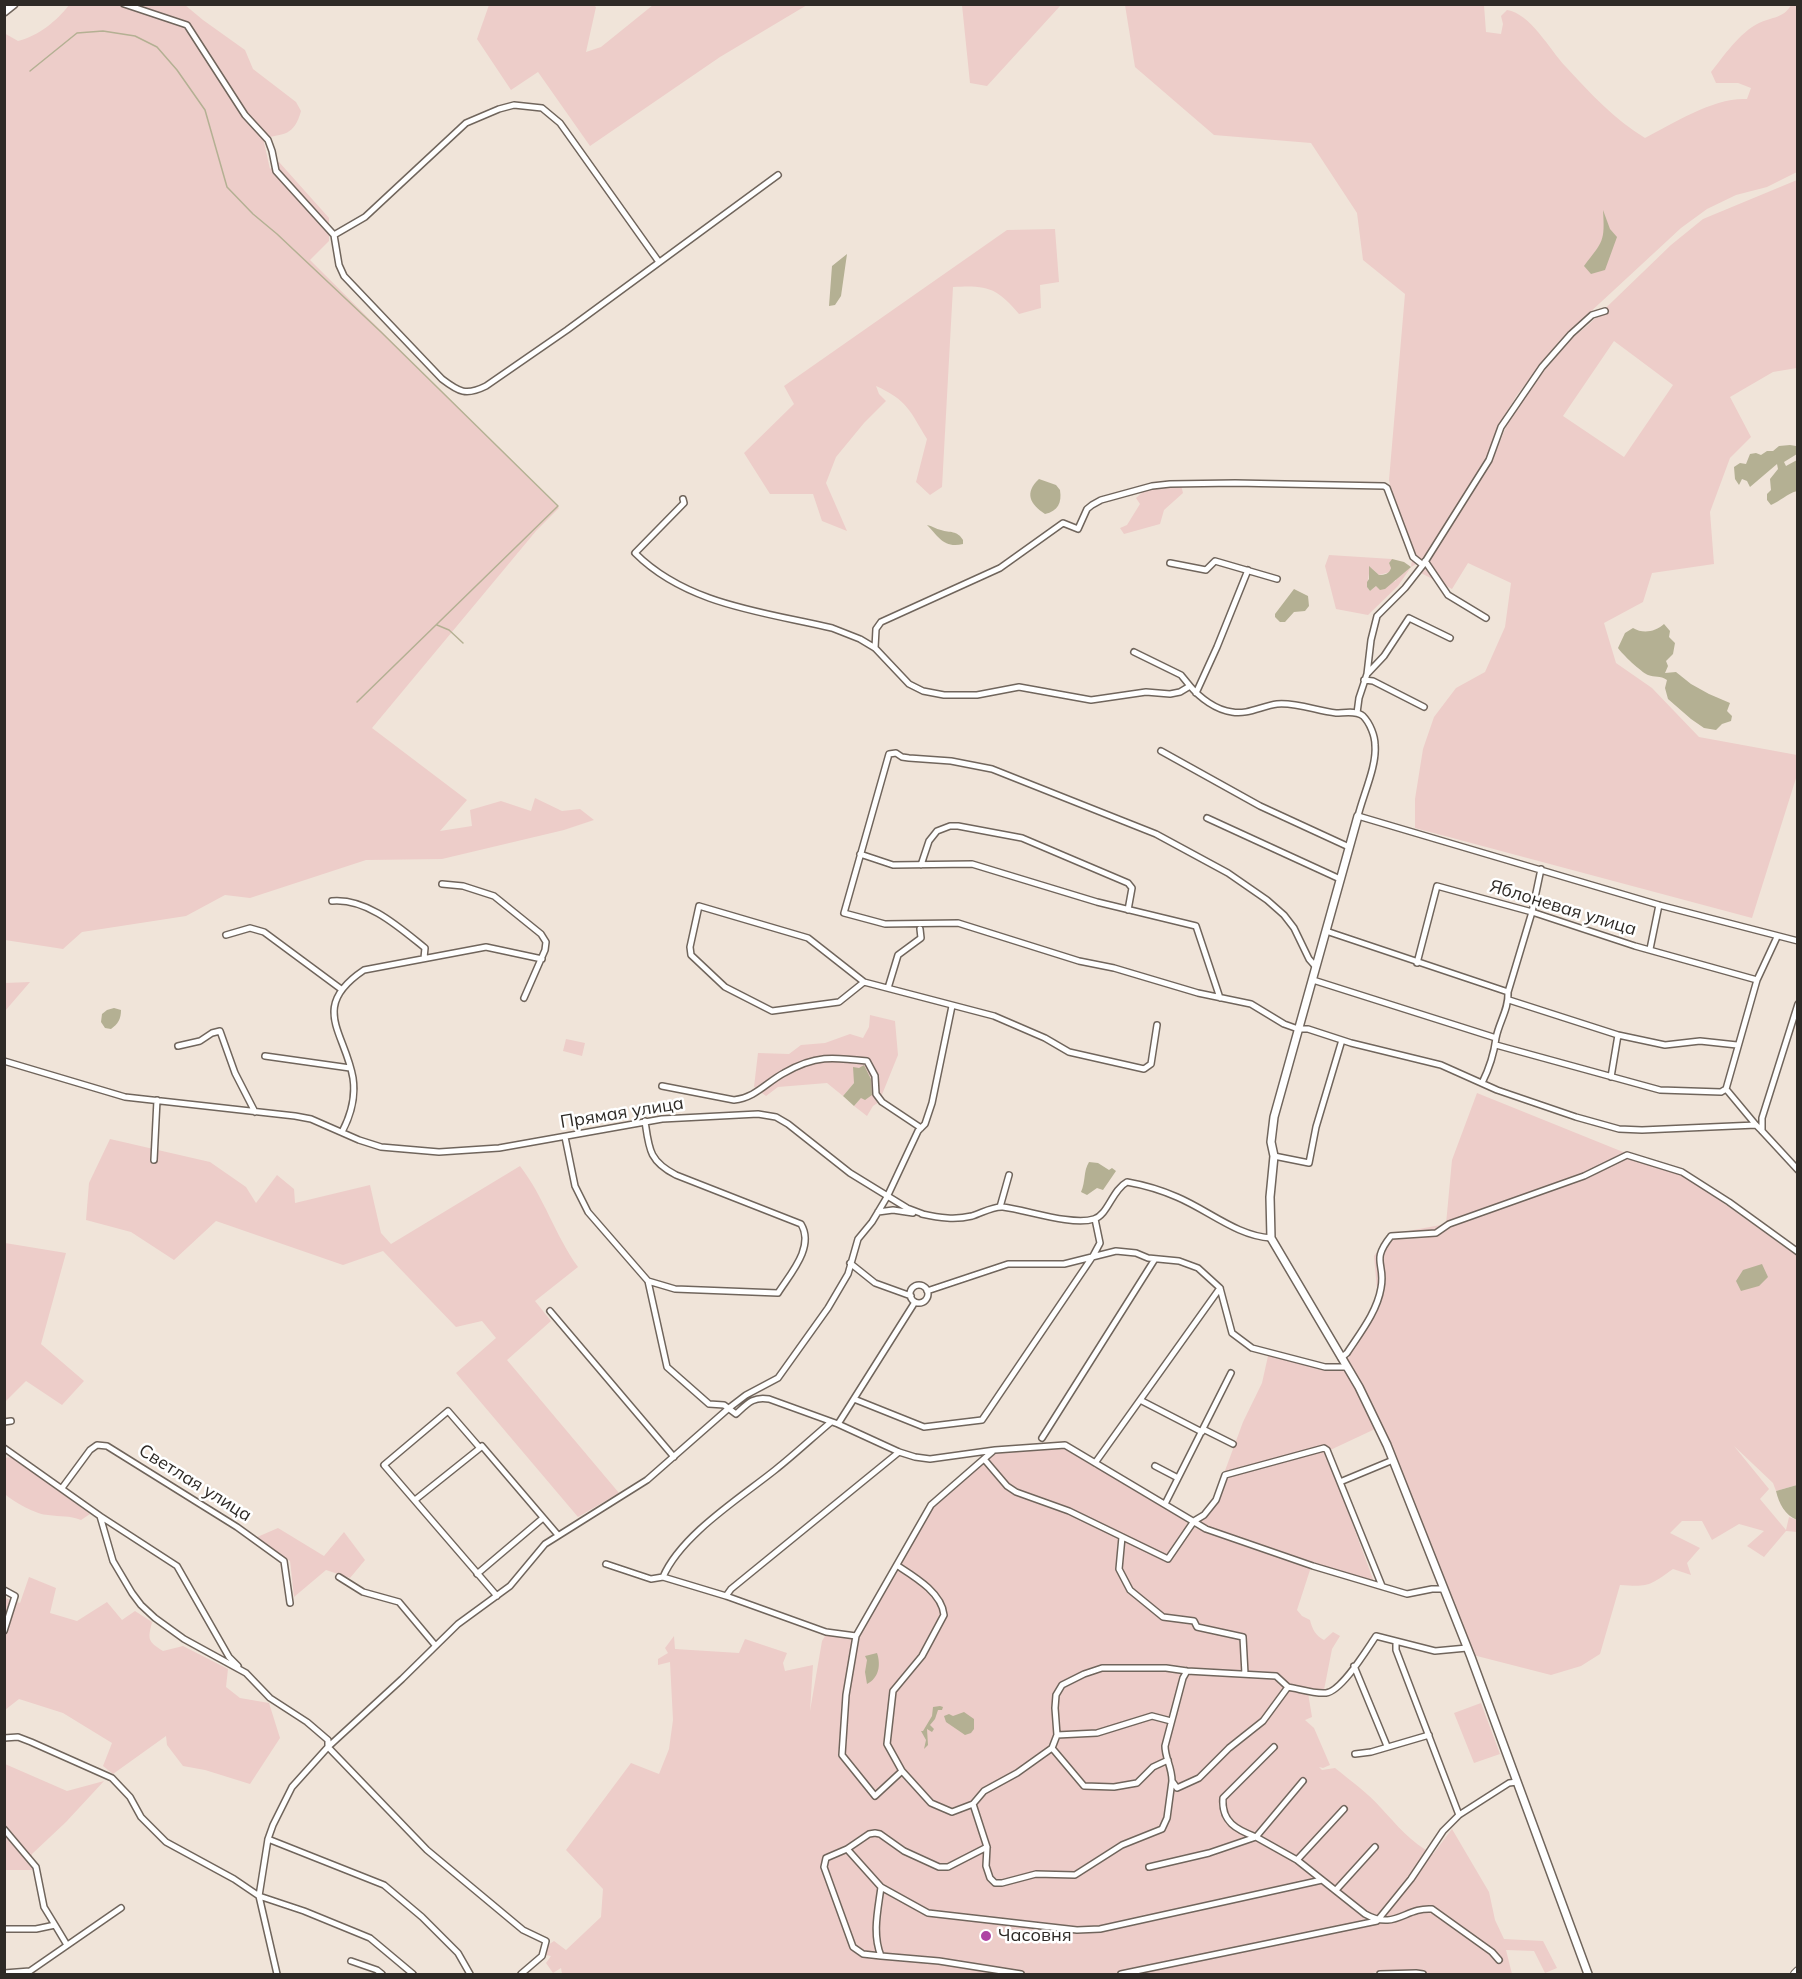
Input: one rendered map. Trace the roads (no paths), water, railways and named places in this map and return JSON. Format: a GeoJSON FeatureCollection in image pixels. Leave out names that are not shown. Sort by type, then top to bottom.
{"type":"FeatureCollection","features":[{"type":"Feature","properties":{"kind":"street"},"geometry":{"type":"LineString","coordinates":[[4,12],[15,4]]}},
{"type":"Feature","properties":{"kind":"street"},"geometry":{"type":"LineString","coordinates":[[124,4],[187,25],[245,116],[268,140],[276,171],[333,235],[344,276],[441,379],[461,392],[474,392],[486,386],[567,330],[778,175]]}},
{"type":"Feature","properties":{"kind":"street"},"geometry":{"type":"LineString","coordinates":[[333,235],[365,217],[466,123],[514,105],[542,108],[560,123],[659,262]]}},
{"type":"Feature","properties":{"kind":"street"},"geometry":{"type":"LineString","coordinates":[[1357,713],[1377,616],[1405,588],[1424,563],[1489,460],[1501,427],[1560,345],[1592,315],[1605,311]]}},
{"type":"Feature","properties":{"kind":"street"},"geometry":{"type":"LineString","coordinates":[[567,330],[571,336]]}},
{"type":"Feature","properties":{"kind":"street"},"geometry":{"type":"LineString","coordinates":[[874,648],[876,629],[881,622],[1000,568],[1063,524],[1078,529],[1087,509],[1101,500],[1152,486],[1170,484],[1384,486],[1387,488],[1413,557],[1424,563],[1448,595],[1486,618]]}},
{"type":"Feature","properties":{"kind":"street"},"geometry":{"type":"LineString","coordinates":[[683,499],[684,503],[635,553],[655,571],[685,589],[733,606],[832,628],[860,639],[874,648],[909,684],[923,691],[944,695],[977,695],[1018,687],[1068,697],[1101,700],[1146,692],[1170,694],[1180,692],[1190,686]]}},
{"type":"Feature","properties":{"kind":"street"},"geometry":{"type":"LineString","coordinates":[[1170,563],[1206,570],[1215,561],[1277,579]]}},
{"type":"Feature","properties":{"kind":"street"},"geometry":{"type":"LineString","coordinates":[[1196,693],[1248,570]]}},
{"type":"Feature","properties":{"kind":"street"},"geometry":{"type":"LineString","coordinates":[[1365,677],[1384,656],[1409,618],[1450,638]]}},
{"type":"Feature","properties":{"kind":"street"},"geometry":{"type":"LineString","coordinates":[[1134,652],[1180,675],[1196,693],[1210,704],[1229,712],[1281,704],[1357,713],[1362,715],[1372,729],[1376,743],[1375,755],[1274,1117],[1271,1142],[1274,1156],[1270,1197],[1271,1238],[1369,1408],[1392,1460],[1467,1648],[1588,1974]]}},
{"type":"Feature","properties":{"kind":"street"},"geometry":{"type":"LineString","coordinates":[[1365,677],[1424,706]]}},
{"type":"Feature","properties":{"kind":"street"},"geometry":{"type":"LineString","coordinates":[[1161,751],[1251,801],[1349,847]]}},
{"type":"Feature","properties":{"kind":"street"},"geometry":{"type":"LineString","coordinates":[[1316,967],[1309,959],[1294,928],[1268,900],[1228,873],[1156,834],[1008,774],[973,764],[909,758],[896,753],[889,754],[844,913],[885,924],[958,923],[1079,961],[1251,1004],[1284,1024],[1298,1029],[1308,1029],[1441,1065],[1497,1090],[1619,1129],[1755,1125]]}},
{"type":"Feature","properties":{"kind":"street"},"geometry":{"type":"LineString","coordinates":[[1358,816],[1659,905],[1797,941]]}},
{"type":"Feature","properties":{"kind":"street"},"geometry":{"type":"LineString","coordinates":[[1207,818],[1340,879]]}},
{"type":"Feature","properties":{"kind":"street"},"geometry":{"type":"LineString","coordinates":[[921,865],[929,841],[937,831],[950,826],[1022,838],[1128,882],[1132,888],[1128,910]]}},
{"type":"Feature","properties":{"kind":"street"},"geometry":{"type":"LineString","coordinates":[[860,854],[893,865],[972,864],[1097,902],[1196,926],[1220,998]]}},
{"type":"Feature","properties":{"kind":"street"},"geometry":{"type":"LineString","coordinates":[[1482,1083],[1509,1000],[1508,992],[1532,912],[1541,869]]}},
{"type":"Feature","properties":{"kind":"street"},"geometry":{"type":"LineString","coordinates":[[442,885],[464,886],[494,896],[541,934],[546,942],[542,959],[524,998]]}},
{"type":"Feature","properties":{"kind":"street","name":"Яблоневая улица"},"geometry":{"type":"LineString","coordinates":[[1417,963],[1437,886],[1532,912],[1571,926],[1757,980]]}},
{"type":"Feature","properties":{"kind":"street"},"geometry":{"type":"LineString","coordinates":[[332,901],[344,900],[362,905],[395,925],[425,948],[424,958]]}},
{"type":"Feature","properties":{"kind":"street"},"geometry":{"type":"LineString","coordinates":[[1650,949],[1659,905]]}},
{"type":"Feature","properties":{"kind":"street"},"geometry":{"type":"LineString","coordinates":[[864,982],[839,1002],[772,1011],[745,999],[725,987],[691,956],[690,948],[699,906],[808,938],[864,982],[994,1016],[1045,1038],[1069,1052],[1144,1069],[1151,1064],[1157,1025]]}},
{"type":"Feature","properties":{"kind":"street"},"geometry":{"type":"LineString","coordinates":[[226,935],[250,928],[264,932],[341,989]]}},
{"type":"Feature","properties":{"kind":"street"},"geometry":{"type":"LineString","coordinates":[[888,988],[898,955],[921,938],[920,929]]}},
{"type":"Feature","properties":{"kind":"street"},"geometry":{"type":"LineString","coordinates":[[1326,931],[1508,992]]}},
{"type":"Feature","properties":{"kind":"street"},"geometry":{"type":"LineString","coordinates":[[1313,980],[1496,1042],[1611,1077],[1660,1090],[1721,1092],[1726,1089],[1757,980],[1777,937]]}},
{"type":"Feature","properties":{"kind":"street"},"geometry":{"type":"LineString","coordinates":[[342,1132],[350,1116],[354,1090],[350,1068],[339,1040],[334,1018],[335,1002],[347,982],[364,970],[486,947],[542,959]]}},
{"type":"Feature","properties":{"kind":"street"},"geometry":{"type":"LineString","coordinates":[[1509,1000],[1618,1035],[1665,1045],[1700,1041],[1737,1045]]}},
{"type":"Feature","properties":{"kind":"street"},"geometry":{"type":"LineString","coordinates":[[1762,1131],[1762,1119],[1797,1004]]}},
{"type":"Feature","properties":{"kind":"street"},"geometry":{"type":"LineString","coordinates":[[277,1974],[260,1896],[268,1839],[291,1787],[328,1747],[463,1619],[497,1596],[520,1576],[545,1544],[647,1480],[729,1408],[746,1395],[778,1378],[828,1308],[848,1274],[858,1239],[887,1197],[925,1124],[932,1103],[952,1006]]}},
{"type":"Feature","properties":{"kind":"street"},"geometry":{"type":"LineString","coordinates":[[178,1046],[200,1041],[220,1031],[235,1073],[255,1112]]}},
{"type":"Feature","properties":{"kind":"street"},"geometry":{"type":"LineString","coordinates":[[1611,1077],[1618,1035]]}},
{"type":"Feature","properties":{"kind":"street"},"geometry":{"type":"LineString","coordinates":[[1274,1156],[1309,1163],[1316,1127],[1342,1040]]}},
{"type":"Feature","properties":{"kind":"street"},"geometry":{"type":"LineString","coordinates":[[265,1056],[350,1068]]}},
{"type":"Feature","properties":{"kind":"street"},"geometry":{"type":"LineString","coordinates":[[662,1086],[734,1100],[750,1096],[783,1073],[818,1058],[867,1061],[875,1076],[876,1094],[882,1102],[921,1128]]}},
{"type":"Feature","properties":{"kind":"street","name":"Прямая улица"},"geometry":{"type":"LineString","coordinates":[[4,1061],[125,1097],[311,1119],[381,1147],[439,1152],[499,1148],[645,1121],[758,1114],[776,1117],[788,1124],[850,1173],[887,1197],[923,1214]]}},
{"type":"Feature","properties":{"kind":"street"},"geometry":{"type":"LineString","coordinates":[[1726,1089],[1755,1125],[1797,1170]]}},
{"type":"Feature","properties":{"kind":"street"},"geometry":{"type":"LineString","coordinates":[[154,1160],[157,1100]]}},
{"type":"Feature","properties":{"kind":"street"},"geometry":{"type":"LineString","coordinates":[[645,1121],[650,1152],[659,1165],[676,1175],[801,1224],[806,1239],[803,1252],[778,1293],[675,1289],[648,1281]]}},
{"type":"Feature","properties":{"kind":"street"},"geometry":{"type":"LineString","coordinates":[[565,1137],[575,1186],[588,1212],[648,1281],[667,1367],[709,1404],[724,1406],[736,1414],[759,1397],[834,1423],[899,1452],[930,1459],[995,1450],[1065,1445],[1206,1529],[1313,1566],[1407,1594],[1443,1589]]}},
{"type":"Feature","properties":{"kind":"street"},"geometry":{"type":"LineString","coordinates":[[1341,1358],[1347,1353],[1376,1308],[1382,1285],[1379,1258],[1381,1248],[1390,1236],[1436,1233],[1449,1224],[1565,1183],[1627,1155],[1682,1172],[1729,1202],[1797,1252]]}},
{"type":"Feature","properties":{"kind":"street"},"geometry":{"type":"LineString","coordinates":[[1000,1207],[1009,1175]]}},
{"type":"Feature","properties":{"kind":"street"},"geometry":{"type":"LineString","coordinates":[[878,1212],[893,1210],[954,1219],[1000,1207],[1063,1218],[1095,1219],[1103,1211],[1114,1192],[1127,1182],[1177,1197],[1245,1233],[1271,1238]]}},
{"type":"Feature","properties":{"kind":"street"},"geometry":{"type":"LineString","coordinates":[[854,1398],[924,1427],[982,1420],[1093,1256],[1100,1243],[1095,1219]]}},
{"type":"Feature","properties":{"kind":"street"},"geometry":{"type":"LineString","coordinates":[[927,1291],[1008,1264],[1064,1264],[1116,1251],[1136,1253],[1155,1259],[1179,1261],[1198,1268],[1220,1288],[1232,1333],[1252,1348],[1325,1367],[1346,1367]]}},
{"type":"Feature","properties":{"kind":"street"},"geometry":{"type":"LineString","coordinates":[[1042,1438],[1155,1259]]}},
{"type":"Feature","properties":{"kind":"street"},"geometry":{"type":"LineString","coordinates":[[663,1577],[668,1564],[685,1545],[736,1499],[834,1423],[854,1398],[913,1299],[911,1291],[915,1287],[923,1287],[928,1296],[920,1303],[913,1299],[875,1283],[850,1263]]}},
{"type":"Feature","properties":{"kind":"street"},"geometry":{"type":"LineString","coordinates":[[1095,1462],[1220,1288]]}},
{"type":"Feature","properties":{"kind":"street"},"geometry":{"type":"LineString","coordinates":[[550,1311],[674,1456]]}},
{"type":"Feature","properties":{"kind":"street"},"geometry":{"type":"LineString","coordinates":[[1165,1504],[1231,1373]]}},
{"type":"Feature","properties":{"kind":"street"},"geometry":{"type":"LineString","coordinates":[[1140,1401],[1233,1444]]}},
{"type":"Feature","properties":{"kind":"street"},"geometry":{"type":"LineString","coordinates":[[497,1596],[384,1465],[448,1411],[480,1448],[482,1446],[558,1535]]}},
{"type":"Feature","properties":{"kind":"street","name":"Светлая улица"},"geometry":{"type":"LineString","coordinates":[[62,1488],[90,1450],[97,1445],[107,1446],[237,1527],[284,1561],[290,1603]]}},
{"type":"Feature","properties":{"kind":"street"},"geometry":{"type":"LineString","coordinates":[[4,1448],[100,1516],[177,1566],[228,1657],[270,1698],[307,1722],[328,1740],[328,1747],[427,1850],[523,1930],[546,1941],[542,1956],[521,1974]]}},
{"type":"Feature","properties":{"kind":"street"},"geometry":{"type":"LineString","coordinates":[[415,1500],[480,1448]]}},
{"type":"Feature","properties":{"kind":"street"},"geometry":{"type":"LineString","coordinates":[[984,1459],[1007,1486],[1016,1492],[1069,1511],[1168,1559],[1194,1521],[1204,1515],[1216,1500],[1225,1475],[1324,1448],[1327,1450],[1382,1586]]}},
{"type":"Feature","properties":{"kind":"street"},"geometry":{"type":"LineString","coordinates":[[902,1771],[876,1796],[842,1755],[846,1695],[856,1636],[931,1505],[995,1450]]}},
{"type":"Feature","properties":{"kind":"street"},"geometry":{"type":"LineString","coordinates":[[726,1596],[899,1452]]}},
{"type":"Feature","properties":{"kind":"street"},"geometry":{"type":"LineString","coordinates":[[1340,1482],[1392,1460]]}},
{"type":"Feature","properties":{"kind":"street"},"geometry":{"type":"LineString","coordinates":[[1155,1466],[1178,1478]]}},
{"type":"Feature","properties":{"kind":"street"},"geometry":{"type":"LineString","coordinates":[[100,1516],[112,1558],[141,1605],[184,1639],[246,1673]]}},
{"type":"Feature","properties":{"kind":"street"},"geometry":{"type":"LineString","coordinates":[[477,1574],[543,1518]]}},
{"type":"Feature","properties":{"kind":"street"},"geometry":{"type":"LineString","coordinates":[[1122,1537],[1119,1569],[1130,1590],[1163,1617],[1194,1621],[1197,1627],[1243,1636],[1245,1674]]}},
{"type":"Feature","properties":{"kind":"street"},"geometry":{"type":"LineString","coordinates":[[606,1564],[651,1579],[663,1577],[726,1596],[826,1632],[856,1636]]}},
{"type":"Feature","properties":{"kind":"street"},"geometry":{"type":"LineString","coordinates":[[898,1566],[927,1585],[943,1610],[944,1616],[922,1656],[893,1691],[887,1744],[902,1771],[931,1803],[952,1812],[973,1804],[984,1791],[1017,1773],[1052,1748],[1057,1735],[1056,1695],[1062,1685],[1102,1668],[1166,1668],[1276,1676],[1288,1687],[1325,1693],[1333,1691],[1377,1636],[1435,1651],[1467,1648]]}},
{"type":"Feature","properties":{"kind":"street"},"geometry":{"type":"LineString","coordinates":[[339,1577],[363,1592],[399,1602],[435,1645]]}},
{"type":"Feature","properties":{"kind":"street"},"geometry":{"type":"LineString","coordinates":[[4,1590],[15,1596],[4,1631]]}},
{"type":"Feature","properties":{"kind":"street"},"geometry":{"type":"LineString","coordinates":[[1396,1642],[1396,1650],[1459,1815]]}},
{"type":"Feature","properties":{"kind":"street"},"geometry":{"type":"LineString","coordinates":[[1354,1666],[1387,1746]]}},
{"type":"Feature","properties":{"kind":"street"},"geometry":{"type":"LineString","coordinates":[[973,1804],[987,1847],[986,1866],[990,1878],[1002,1883],[1036,1874],[1075,1875],[1122,1845],[1162,1829],[1167,1818],[1172,1781],[1172,1769],[1165,1746],[1183,1678],[1187,1671]]}},
{"type":"Feature","properties":{"kind":"street"},"geometry":{"type":"LineString","coordinates":[[1172,1781],[1177,1788],[1199,1779],[1229,1748],[1263,1721],[1288,1687]]}},
{"type":"Feature","properties":{"kind":"street"},"geometry":{"type":"LineString","coordinates":[[1057,1735],[1097,1733],[1152,1716],[1172,1721]]}},
{"type":"Feature","properties":{"kind":"street"},"geometry":{"type":"LineString","coordinates":[[1355,1754],[1371,1752],[1429,1735]]}},
{"type":"Feature","properties":{"kind":"street"},"geometry":{"type":"LineString","coordinates":[[4,1738],[18,1737],[112,1778],[130,1797],[141,1817],[166,1842],[260,1896],[370,1938],[413,1974]]}},
{"type":"Feature","properties":{"kind":"street"},"geometry":{"type":"LineString","coordinates":[[1274,1747],[1223,1798],[1225,1815],[1231,1826],[1297,1860],[1377,1921]]}},
{"type":"Feature","properties":{"kind":"street"},"geometry":{"type":"LineString","coordinates":[[1052,1748],[1084,1786],[1114,1788],[1137,1783],[1153,1767],[1168,1760]]}},
{"type":"Feature","properties":{"kind":"street"},"geometry":{"type":"LineString","coordinates":[[1149,1867],[1209,1853],[1256,1837],[1303,1781]]}},
{"type":"Feature","properties":{"kind":"street"},"geometry":{"type":"LineString","coordinates":[[1377,1921],[1411,1879],[1443,1831],[1459,1815],[1509,1783],[1518,1782]]}},
{"type":"Feature","properties":{"kind":"street"},"geometry":{"type":"LineString","coordinates":[[1297,1860],[1344,1809]]}},
{"type":"Feature","properties":{"kind":"street"},"geometry":{"type":"LineString","coordinates":[[4,1829],[36,1867],[44,1906],[67,1945]]}},
{"type":"Feature","properties":{"kind":"street"},"geometry":{"type":"LineString","coordinates":[[987,1847],[948,1867],[939,1868],[904,1851],[880,1834],[869,1834],[847,1849],[826,1858],[824,1867],[853,1947],[863,1954],[939,1961],[1021,1974]]}},
{"type":"Feature","properties":{"kind":"street"},"geometry":{"type":"LineString","coordinates":[[268,1839],[384,1885],[422,1917],[458,1953],[470,1974]]}},
{"type":"Feature","properties":{"kind":"street"},"geometry":{"type":"LineString","coordinates":[[1336,1890],[1375,1847]]}},
{"type":"Feature","properties":{"kind":"street"},"geometry":{"type":"LineString","coordinates":[[847,1849],[881,1887],[928,1913],[1077,1930],[1100,1929],[1322,1880]]}},
{"type":"Feature","properties":{"kind":"street"},"geometry":{"type":"LineString","coordinates":[[881,1887],[875,1929],[876,1944],[881,1956]]}},
{"type":"Feature","properties":{"kind":"street"},"geometry":{"type":"LineString","coordinates":[[4,1973],[30,1971],[121,1908]]}},
{"type":"Feature","properties":{"kind":"street"},"geometry":{"type":"LineString","coordinates":[[1121,1974],[1390,1920],[1424,1908],[1432,1909],[1499,1959]]}},
{"type":"Feature","properties":{"kind":"street"},"geometry":{"type":"LineString","coordinates":[[4,1929],[36,1929],[54,1925]]}},
{"type":"Feature","properties":{"kind":"street"},"geometry":{"type":"LineString","coordinates":[[351,1961],[382,1974]]}},
{"type":"Feature","properties":{"kind":"street"},"geometry":{"type":"LineString","coordinates":[[1380,1974],[1423,1974]]}},
{"type":"Feature","properties":{"kind":"waterway"},"geometry":{"type":"LineString","coordinates":[[30,71],[77,33],[103,31],[135,36],[157,47],[177,70],[205,110],[227,187],[253,214],[381,332],[558,506],[357,702]]}},
{"type":"Feature","properties":{"kind":"waterway"},"geometry":{"type":"LineString","coordinates":[[437,625],[449,630],[463,643]]}},
{"type":"Feature","properties":{"kind":"place","name":"Часовня"},"geometry":{"type":"Point","coordinates":[986,1936]}}]}
